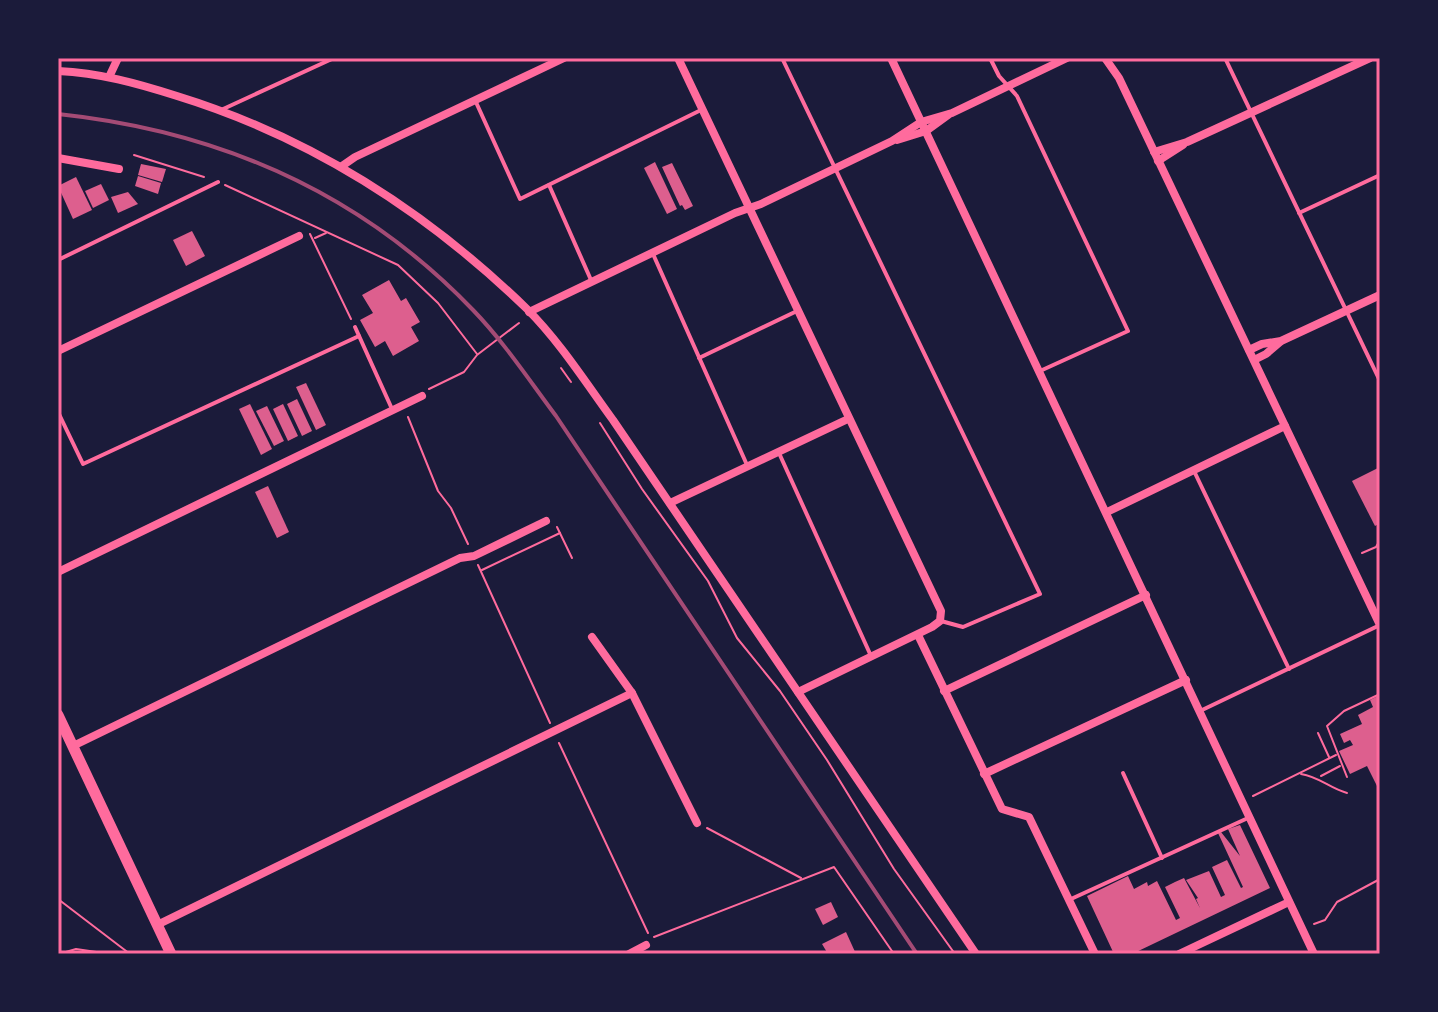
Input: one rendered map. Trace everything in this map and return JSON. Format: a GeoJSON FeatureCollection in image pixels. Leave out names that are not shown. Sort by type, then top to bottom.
{"type":"FeatureCollection","features":[{"type":"Feature","properties":{"kind":"main road"},"geometry":{"type":"LineString","coordinates":[[58,715],[171,954]]}},
{"type":"Feature","properties":{"kind":"street"},"geometry":{"type":"LineString","coordinates":[[110,75],[117,58]]}},
{"type":"Feature","properties":{"kind":"street"},"geometry":{"type":"LineString","coordinates":[[342,166],[355,157],[564,58]]}},
{"type":"Feature","properties":{"kind":"street"},"geometry":{"type":"LineString","coordinates":[[678,58],[941,611],[940,621],[918,635],[798,692]]}},
{"type":"Feature","properties":{"kind":"street"},"geometry":{"type":"LineString","coordinates":[[891,58],[1314,954]]}},
{"type":"Feature","properties":{"kind":"street"},"geometry":{"type":"LineString","coordinates":[[529,312],[591,280],[1067,58]]}},
{"type":"Feature","properties":{"kind":"street"},"geometry":{"type":"LineString","coordinates":[[1105,58],[1119,78]]}},
{"type":"Feature","properties":{"kind":"street"},"geometry":{"type":"LineString","coordinates":[[1113,58],[1119,78],[1380,625]]}},
{"type":"Feature","properties":{"kind":"street"},"geometry":{"type":"LineString","coordinates":[[1156,156],[1370,58]]}},
{"type":"Feature","properties":{"kind":"street"},"geometry":{"type":"LineString","coordinates":[[58,71],[110,75],[221,110],[342,166],[408,208],[473,260],[529,312],[570,361],[670,503],[976,954]]}},
{"type":"Feature","properties":{"kind":"street"},"geometry":{"type":"LineString","coordinates":[[58,158],[119,169]]}},
{"type":"Feature","properties":{"kind":"street"},"geometry":{"type":"LineString","coordinates":[[58,351],[299,236]]}},
{"type":"Feature","properties":{"kind":"street"},"geometry":{"type":"LineString","coordinates":[[1254,360],[1281,341],[1380,295]]}},
{"type":"Feature","properties":{"kind":"street"},"geometry":{"type":"LineString","coordinates":[[1249,350],[1281,341]]}},
{"type":"Feature","properties":{"kind":"street"},"geometry":{"type":"LineString","coordinates":[[58,572],[422,396]]}},
{"type":"Feature","properties":{"kind":"street"},"geometry":{"type":"LineString","coordinates":[[670,503],[848,419]]}},
{"type":"Feature","properties":{"kind":"street"},"geometry":{"type":"LineString","coordinates":[[1107,512],[1285,426]]}},
{"type":"Feature","properties":{"kind":"street"},"geometry":{"type":"LineString","coordinates":[[73,746],[460,558],[474,556],[550,521]]}},
{"type":"Feature","properties":{"kind":"street"},"geometry":{"type":"LineString","coordinates":[[944,691],[1146,595]]}},
{"type":"Feature","properties":{"kind":"street"},"geometry":{"type":"LineString","coordinates":[[918,635],[1002,809],[1029,817],[1095,954]]}},
{"type":"Feature","properties":{"kind":"street"},"geometry":{"type":"LineString","coordinates":[[592,637],[632,693],[697,823]]}},
{"type":"Feature","properties":{"kind":"street"},"geometry":{"type":"LineString","coordinates":[[984,774],[1186,680]]}},
{"type":"Feature","properties":{"kind":"street"},"geometry":{"type":"LineString","coordinates":[[157,925],[632,693]]}},
{"type":"Feature","properties":{"kind":"street"},"geometry":{"type":"LineString","coordinates":[[1179,954],[1289,902]]}},
{"type":"Feature","properties":{"kind":"street"},"geometry":{"type":"LineString","coordinates":[[629,954],[646,945]]}},
{"type":"Feature","properties":{"kind":"lane"},"geometry":{"type":"LineString","coordinates":[[221,110],[334,58]]}},
{"type":"Feature","properties":{"kind":"lane"},"geometry":{"type":"LineString","coordinates":[[782,58],[1040,594],[963,627],[940,621]]}},
{"type":"Feature","properties":{"kind":"lane"},"geometry":{"type":"LineString","coordinates":[[990,58],[1017,96],[1128,331],[1040,371]]}},
{"type":"Feature","properties":{"kind":"lane"},"geometry":{"type":"LineString","coordinates":[[1225,58],[1380,381]]}},
{"type":"Feature","properties":{"kind":"lane"},"geometry":{"type":"LineString","coordinates":[[475,100],[520,199],[702,109]]}},
{"type":"Feature","properties":{"kind":"lane"},"geometry":{"type":"LineString","coordinates":[[1299,213],[1380,175]]}},
{"type":"Feature","properties":{"kind":"lane"},"geometry":{"type":"LineString","coordinates":[[58,260],[218,182]]}},
{"type":"Feature","properties":{"kind":"lane"},"geometry":{"type":"LineString","coordinates":[[549,185],[591,280]]}},
{"type":"Feature","properties":{"kind":"lane"},"geometry":{"type":"LineString","coordinates":[[652,252],[747,465]]}},
{"type":"Feature","properties":{"kind":"lane"},"geometry":{"type":"LineString","coordinates":[[699,358],[797,311]]}},
{"type":"Feature","properties":{"kind":"lane"},"geometry":{"type":"LineString","coordinates":[[355,327],[393,411]]}},
{"type":"Feature","properties":{"kind":"lane"},"geometry":{"type":"LineString","coordinates":[[58,412],[83,464],[359,336]]}},
{"type":"Feature","properties":{"kind":"lane"},"geometry":{"type":"LineString","coordinates":[[779,451],[871,656]]}},
{"type":"Feature","properties":{"kind":"lane"},"geometry":{"type":"LineString","coordinates":[[1194,471],[1289,669]]}},
{"type":"Feature","properties":{"kind":"lane"},"geometry":{"type":"LineString","coordinates":[[1200,711],[1380,625]]}},
{"type":"Feature","properties":{"kind":"lane"},"geometry":{"type":"LineString","coordinates":[[1123,773],[1162,858]]}},
{"type":"Feature","properties":{"kind":"lane"},"geometry":{"type":"LineString","coordinates":[[1069,900],[1250,817]]}},
{"type":"Feature","properties":{"kind":"path"},"geometry":{"type":"LineString","coordinates":[[134,155],[218,182],[398,265],[438,303],[477,355]]}},
{"type":"Feature","properties":{"kind":"path"},"geometry":{"type":"LineString","coordinates":[[303,221],[355,327]]}},
{"type":"Feature","properties":{"kind":"path"},"geometry":{"type":"LineString","coordinates":[[313,240],[326,233]]}},
{"type":"Feature","properties":{"kind":"path"},"geometry":{"type":"LineString","coordinates":[[464,372],[477,355],[519,323]]}},
{"type":"Feature","properties":{"kind":"path"},"geometry":{"type":"LineString","coordinates":[[561,368],[576,388]]}},
{"type":"Feature","properties":{"kind":"path"},"geometry":{"type":"LineString","coordinates":[[403,406],[438,491],[451,508],[481,570],[648,931],[648,940],[834,867],[894,954]]}},
{"type":"Feature","properties":{"kind":"path"},"geometry":{"type":"LineString","coordinates":[[599,421],[642,489],[708,581],[737,638],[780,691],[894,869],[955,954]]}},
{"type":"Feature","properties":{"kind":"path"},"geometry":{"type":"LineString","coordinates":[[550,521],[560,533],[572,558]]}},
{"type":"Feature","properties":{"kind":"path"},"geometry":{"type":"LineString","coordinates":[[481,570],[560,533]]}},
{"type":"Feature","properties":{"kind":"path"},"geometry":{"type":"LineString","coordinates":[[1362,553],[1378,547],[1380,540]]}},
{"type":"Feature","properties":{"kind":"path"},"geometry":{"type":"LineString","coordinates":[[1347,777],[1327,726],[1344,711],[1380,694]]}},
{"type":"Feature","properties":{"kind":"path"},"geometry":{"type":"LineString","coordinates":[[1318,733],[1330,758]]}},
{"type":"Feature","properties":{"kind":"path"},"geometry":{"type":"LineString","coordinates":[[1253,796],[1337,755]]}},
{"type":"Feature","properties":{"kind":"path"},"geometry":{"type":"LineString","coordinates":[[1319,777],[1341,765]]}},
{"type":"Feature","properties":{"kind":"path"},"geometry":{"type":"LineString","coordinates":[[1300,774],[1319,777],[1335,789],[1347,793]]}},
{"type":"Feature","properties":{"kind":"path"},"geometry":{"type":"LineString","coordinates":[[697,823],[802,879]]}},
{"type":"Feature","properties":{"kind":"path"},"geometry":{"type":"LineString","coordinates":[[1313,925],[1325,920],[1337,902],[1380,879]]}},
{"type":"Feature","properties":{"kind":"path"},"geometry":{"type":"LineString","coordinates":[[58,899],[130,954]]}},
{"type":"Feature","properties":{"kind":"path"},"geometry":{"type":"LineString","coordinates":[[59,954],[76,949],[110,954]]}},
{"type":"Feature","properties":{"kind":"building"},"geometry":{"type":"Polygon","coordinates":[[[655,162],[677,209],[667,214],[644,168],[655,162]]]}},
{"type":"Feature","properties":{"kind":"building"},"geometry":{"type":"Polygon","coordinates":[[[672,163],[693,206],[685,210],[680,206],[662,167],[672,163]]]}},
{"type":"Feature","properties":{"kind":"building"},"geometry":{"type":"Polygon","coordinates":[[[141,164],[166,169],[162,182],[138,175],[141,164]]]}},
{"type":"Feature","properties":{"kind":"building"},"geometry":{"type":"Polygon","coordinates":[[[138,176],[161,183],[158,194],[135,186],[138,176]]]}},
{"type":"Feature","properties":{"kind":"building"},"geometry":{"type":"Polygon","coordinates":[[[76,177],[92,210],[73,219],[58,186],[76,177]]]}},
{"type":"Feature","properties":{"kind":"building"},"geometry":{"type":"Polygon","coordinates":[[[101,184],[109,200],[93,208],[85,191],[101,184]]]}},
{"type":"Feature","properties":{"kind":"building"},"geometry":{"type":"Polygon","coordinates":[[[128,192],[138,204],[118,213],[111,197],[128,192]]]}},
{"type":"Feature","properties":{"kind":"building"},"geometry":{"type":"Polygon","coordinates":[[[192,231],[205,256],[186,266],[173,240],[192,231]]]}},
{"type":"Feature","properties":{"kind":"building"},"geometry":{"type":"Polygon","coordinates":[[[389,280],[401,301],[406,298],[420,322],[411,327],[419,341],[393,356],[385,341],[375,347],[360,320],[373,313],[362,295],[389,280]]]}},
{"type":"Feature","properties":{"kind":"building"},"geometry":{"type":"Polygon","coordinates":[[[306,383],[326,425],[316,430],[296,387],[306,383]]]}},
{"type":"Feature","properties":{"kind":"building"},"geometry":{"type":"Polygon","coordinates":[[[297,399],[312,431],[302,436],[287,404],[297,399]]]}},
{"type":"Feature","properties":{"kind":"building"},"geometry":{"type":"Polygon","coordinates":[[[250,404],[272,449],[261,455],[239,409],[250,404]]]}},
{"type":"Feature","properties":{"kind":"building"},"geometry":{"type":"Polygon","coordinates":[[[283,404],[298,436],[288,441],[273,409],[283,404]]]}},
{"type":"Feature","properties":{"kind":"building"},"geometry":{"type":"Polygon","coordinates":[[[267,406],[284,441],[274,446],[256,411],[267,406]]]}},
{"type":"Feature","properties":{"kind":"building"},"geometry":{"type":"Polygon","coordinates":[[[1380,467],[1380,523],[1375,526],[1352,481],[1380,467]]]}},
{"type":"Feature","properties":{"kind":"building"},"geometry":{"type":"Polygon","coordinates":[[[268,486],[289,532],[277,538],[255,492],[268,486]]]}},
{"type":"Feature","properties":{"kind":"building"},"geometry":{"type":"Polygon","coordinates":[[[1380,695],[1378,788],[1367,766],[1350,774],[1339,751],[1353,745],[1350,740],[1344,743],[1340,734],[1362,724],[1358,715],[1373,707],[1370,700],[1380,695]]]}},
{"type":"Feature","properties":{"kind":"building"},"geometry":{"type":"Polygon","coordinates":[[[1240,825],[1270,888],[1132,954],[1114,954],[1087,896],[1128,876],[1134,889],[1157,881],[1176,920],[1180,918],[1165,887],[1175,882],[1184,878],[1200,908],[1198,898],[1186,880],[1209,871],[1221,897],[1225,895],[1212,867],[1227,860],[1243,887],[1218,833],[1221,832],[1240,856],[1228,829],[1240,825]]]}},
{"type":"Feature","properties":{"kind":"building"},"geometry":{"type":"Polygon","coordinates":[[[831,902],[838,917],[823,925],[815,909],[831,902]]]}},
{"type":"Feature","properties":{"kind":"building"},"geometry":{"type":"Polygon","coordinates":[[[846,932],[856,954],[828,954],[822,944],[846,932]]]}},
{"type":"Feature","properties":{"kind":"railway"},"geometry":{"type":"LineString","coordinates":[[58,114],[117,122],[175,135],[230,152],[284,174],[383,232],[429,268],[473,310],[506,348],[556,416],[917,954]]}}]}
